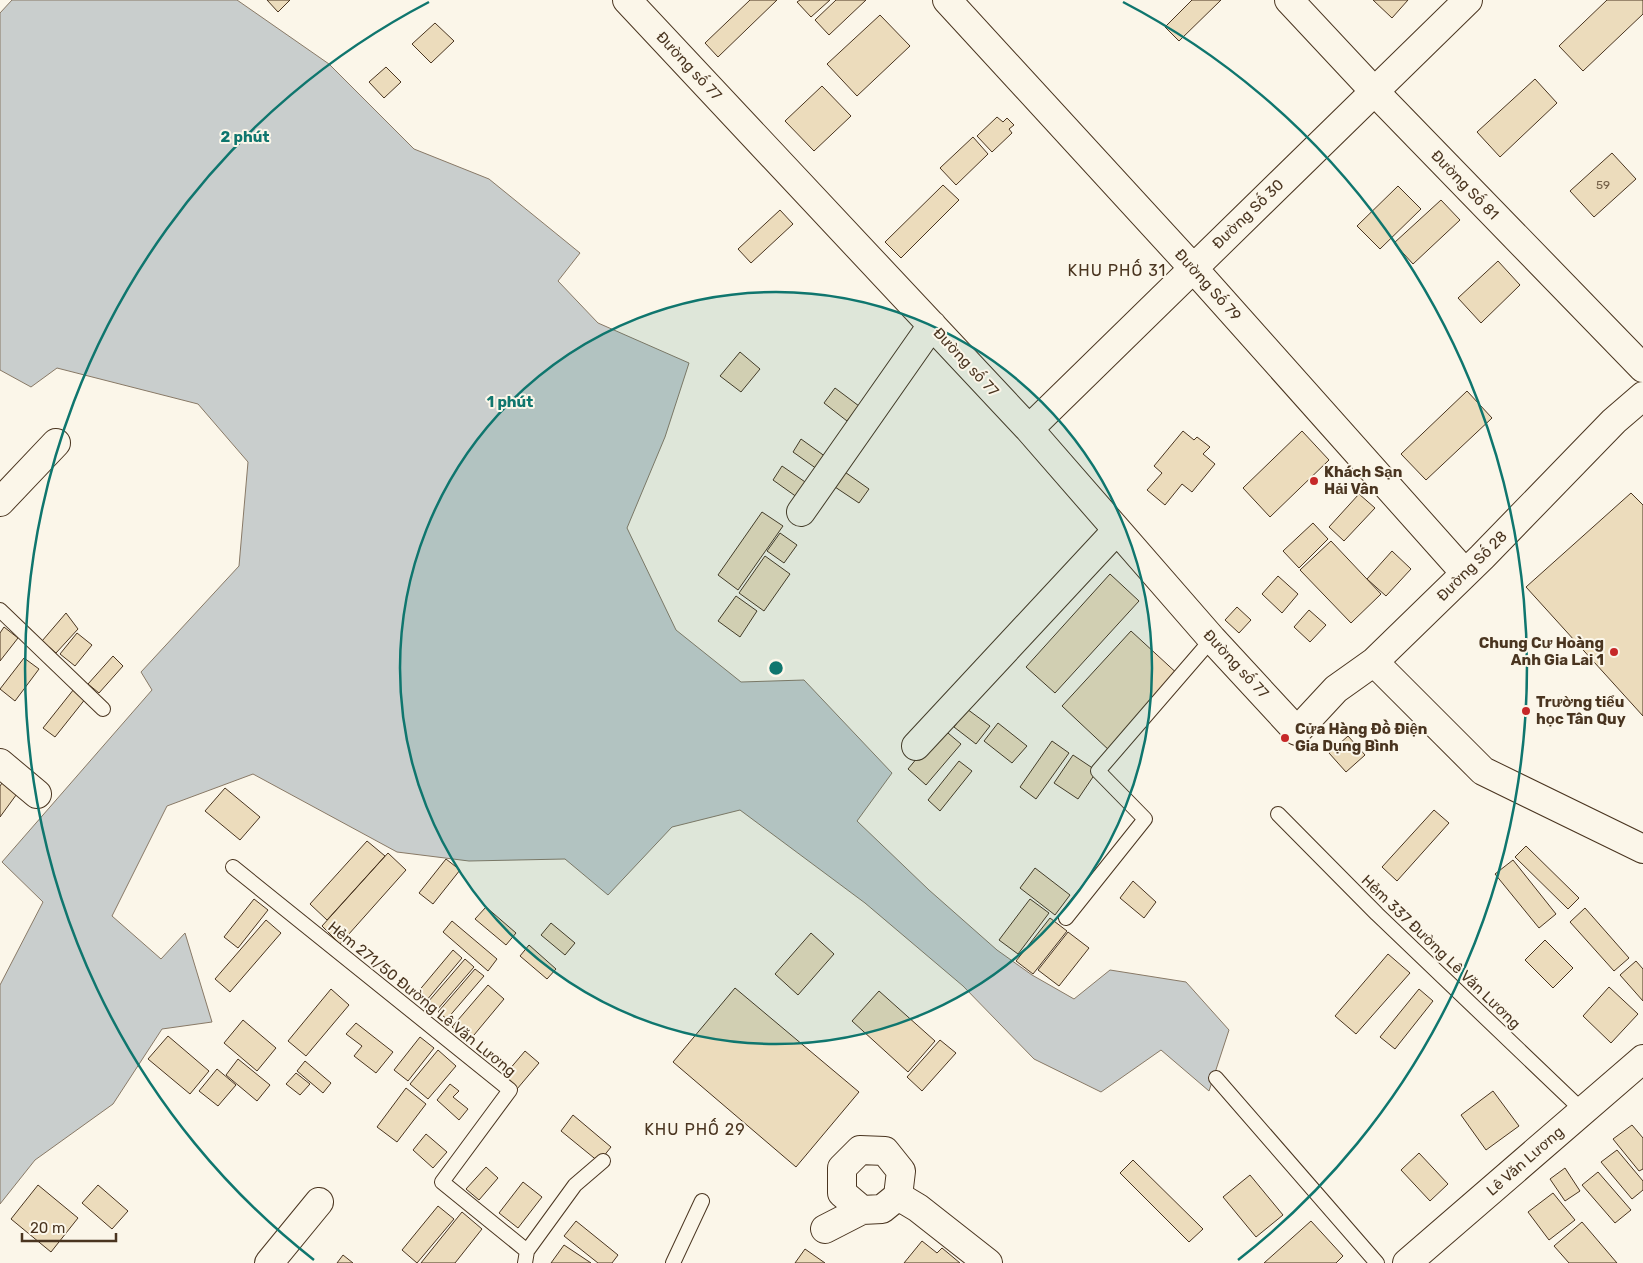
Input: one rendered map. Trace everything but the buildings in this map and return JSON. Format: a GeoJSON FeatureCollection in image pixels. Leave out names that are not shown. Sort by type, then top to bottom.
{"type":"FeatureCollection","features":[{"type":"Feature","properties":{"kind":"street","name":"Đường số 77"},"geometry":{"type":"LineString","coordinates":[[627,0],[1029,429],[1212,639],[1297,731]]}},
{"type":"Feature","properties":{"kind":"street","name":"Đường Số 79"},"geometry":{"type":"LineString","coordinates":[[947,0],[1193,268],[1465,573]]}},
{"type":"Feature","properties":{"kind":"street","name":"Đường Số 81"},"geometry":{"type":"LineString","coordinates":[[1289,0],[1375,92],[1643,368]]}},
{"type":"Feature","properties":{"kind":"street","name":"Đường Số 30"},"geometry":{"type":"LineString","coordinates":[[1029,429],[1468,0]]}},
{"type":"Feature","properties":{"kind":"street"},"geometry":{"type":"LineString","coordinates":[[800,512],[932,325]]}},
{"type":"Feature","properties":{"kind":"street","name":"Đường Số 28"},"geometry":{"type":"LineString","coordinates":[[1297,731],[1336,689],[1374,662],[1465,573],[1614,421],[1643,396]]}},
{"type":"Feature","properties":{"kind":"street"},"geometry":{"type":"LineString","coordinates":[[0,502],[56,443]]}},
{"type":"Feature","properties":{"kind":"street"},"geometry":{"type":"LineString","coordinates":[[916,746],[1117,530]]}},
{"type":"Feature","properties":{"kind":"street"},"geometry":{"type":"LineString","coordinates":[[1374,662],[1483,771],[1643,849]]}},
{"type":"Feature","properties":{"kind":"street"},"geometry":{"type":"LineString","coordinates":[[0,763],[37,794]]}},
{"type":"Feature","properties":{"kind":"street","name":"Lê Văn Lương"},"geometry":{"type":"LineString","coordinates":[[1407,1263],[1643,1059]]}},
{"type":"Feature","properties":{"kind":"street"},"geometry":{"type":"LineString","coordinates":[[825,1229],[862,1210],[882,1209],[898,1196],[901,1171],[885,1151],[860,1150],[842,1168],[842,1193],[862,1210]]}},
{"type":"Feature","properties":{"kind":"street"},"geometry":{"type":"LineString","coordinates":[[898,1196],[918,1208],[988,1263]]}},
{"type":"Feature","properties":{"kind":"street"},"geometry":{"type":"LineString","coordinates":[[269,1263],[319,1202]]}},
{"type":"Feature","properties":{"kind":"lane"},"geometry":{"type":"LineString","coordinates":[[0,610],[103,709]]}},
{"type":"Feature","properties":{"kind":"lane"},"geometry":{"type":"LineString","coordinates":[[1066,918],[1145,820],[1098,771],[1212,639]]}},
{"type":"Feature","properties":{"kind":"lane","name":"Hẻm 337 Đường Lê Văn Lương"},"geometry":{"type":"LineString","coordinates":[[1278,814],[1377,914],[1584,1111]]}},
{"type":"Feature","properties":{"kind":"lane","name":"Hẻm 271/50 Đường Lê Văn Lương"},"geometry":{"type":"LineString","coordinates":[[233,867],[510,1090],[442,1182],[526,1257]]}},
{"type":"Feature","properties":{"kind":"lane"},"geometry":{"type":"LineString","coordinates":[[1216,1078],[1377,1263]]}},
{"type":"Feature","properties":{"kind":"lane"},"geometry":{"type":"LineString","coordinates":[[526,1257],[575,1185],[603,1161]]}},
{"type":"Feature","properties":{"kind":"lane"},"geometry":{"type":"LineString","coordinates":[[674,1263],[702,1202]]}},
{"type":"Feature","properties":{"kind":"shaded area"},"geometry":{"type":"Polygon","coordinates":[[[12,0],[237,0],[329,64],[414,149],[489,179],[580,253],[558,281],[598,323],[689,363],[665,437],[627,528],[676,630],[741,682],[804,680],[892,773],[857,821],[929,890],[997,950],[1032,975],[1074,999],[1110,970],[1186,982],[1229,1030],[1209,1091],[1161,1050],[1101,1092],[1034,1059],[963,986],[865,903],[740,810],[672,827],[608,895],[565,859],[469,861],[397,852],[253,774],[167,806],[112,916],[161,959],[185,933],[212,1022],[162,1029],[113,1104],[35,1160],[0,1204],[0,985],[43,902],[2,862],[152,690],[141,672],[239,566],[248,462],[198,404],[57,368],[31,387],[0,370],[0,13],[12,0]]]}},
{"type":"Feature","properties":{"kind":"place","name":"Khách Sạn Hải Vân"},"geometry":{"type":"Point","coordinates":[1314,481]}},
{"type":"Feature","properties":{"kind":"place","name":"Chung Cư Hoàng Anh Gia Lai 1"},"geometry":{"type":"Point","coordinates":[1614,652]}},
{"type":"Feature","properties":{"kind":"place","name":"Trường tiểu học Tân Quy"},"geometry":{"type":"Point","coordinates":[1526,711]}},
{"type":"Feature","properties":{"kind":"place","name":"Cửa Hàng Đồ Điện Gia Dụng Bình"},"geometry":{"type":"Point","coordinates":[1285,738]}},
{"type":"Feature","properties":{"kind":"district","name":"KHU PHỐ 31"},"geometry":{"type":"Point","coordinates":[1117,270]}},
{"type":"Feature","properties":{"kind":"district","name":"KHU PHỐ 29"},"geometry":{"type":"Point","coordinates":[695,1129]}}]}
